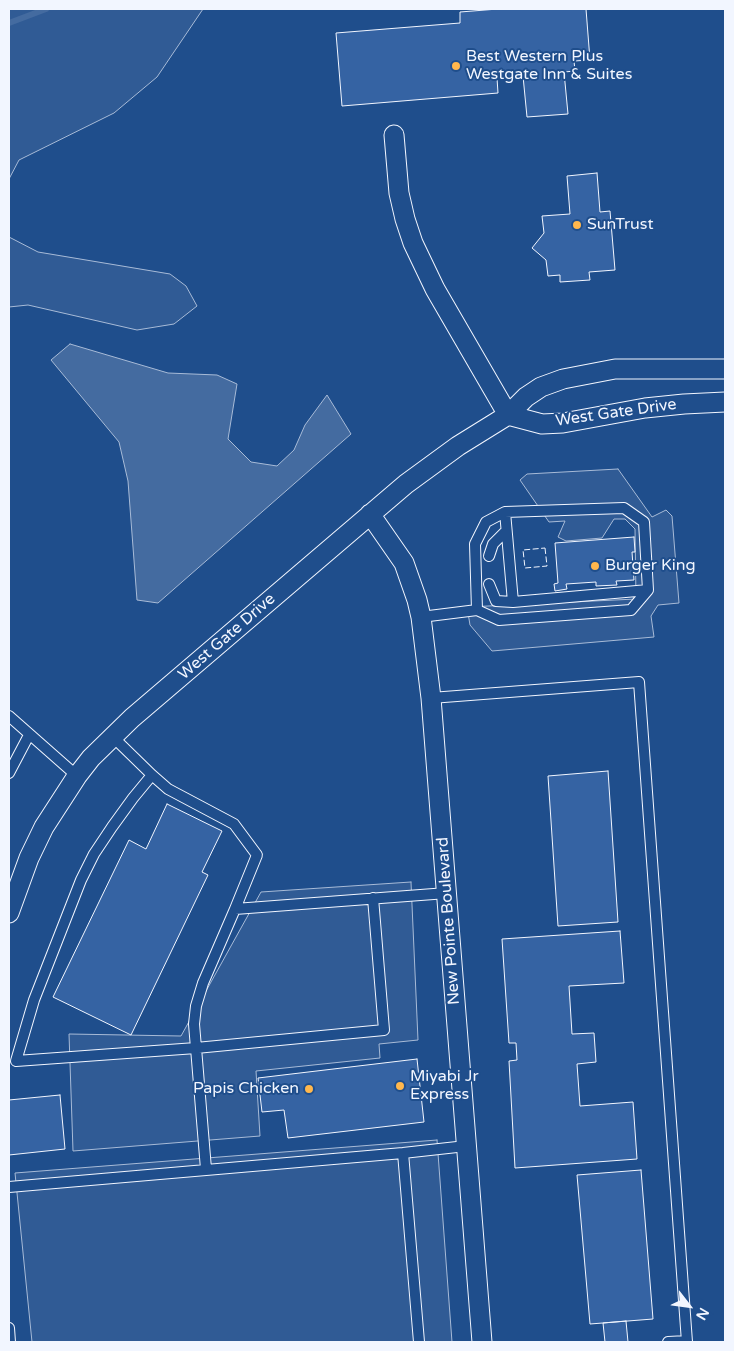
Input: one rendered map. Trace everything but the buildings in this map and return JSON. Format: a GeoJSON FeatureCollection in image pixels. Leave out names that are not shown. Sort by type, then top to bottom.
{"type":"FeatureCollection","features":[{"type":"Feature","properties":{"kind":"street"},"geometry":{"type":"LineString","coordinates":[[394,135],[399,193],[405,219],[414,243],[435,289],[508,415]]}},
{"type":"Feature","properties":{"kind":"street","name":"West Gate Drive"},"geometry":{"type":"LineString","coordinates":[[9,913],[44,827],[77,776],[112,736],[370,514],[435,462],[508,415],[541,387],[563,379],[615,369],[725,369]]}},
{"type":"Feature","properties":{"kind":"street","name":"West Gate Drive"},"geometry":{"type":"LineString","coordinates":[[508,415],[542,424],[563,423],[645,408],[725,402]]}},
{"type":"Feature","properties":{"kind":"street","name":"New Pointe Boulevard"},"geometry":{"type":"LineString","coordinates":[[370,514],[404,563],[421,618],[431,698],[482,1342]]}},
{"type":"Feature","properties":{"kind":"lane"},"geometry":{"type":"LineString","coordinates":[[421,618],[477,610],[499,620],[632,610],[648,590],[644,522],[624,508],[505,512],[486,522],[474,544],[477,610]]}},
{"type":"Feature","properties":{"kind":"lane"},"geometry":{"type":"LineString","coordinates":[[505,512],[513,602]]}},
{"type":"Feature","properties":{"kind":"lane"},"geometry":{"type":"LineString","coordinates":[[489,556],[492,544],[506,531]]}},
{"type":"Feature","properties":{"kind":"lane"},"geometry":{"type":"LineString","coordinates":[[488,584],[496,601],[513,602],[648,590]]}},
{"type":"Feature","properties":{"kind":"lane"},"geometry":{"type":"LineString","coordinates":[[431,698],[639,682],[687,1342],[668,1342]]}},
{"type":"Feature","properties":{"kind":"lane"},"geometry":{"type":"LineString","coordinates":[[9,716],[77,776]]}},
{"type":"Feature","properties":{"kind":"lane"},"geometry":{"type":"LineString","coordinates":[[9,774],[29,735]]}},
{"type":"Feature","properties":{"kind":"lane"},"geometry":{"type":"LineString","coordinates":[[112,736],[168,788],[234,824],[257,855],[203,983],[196,1006],[194,1024],[206,1169]]}},
{"type":"Feature","properties":{"kind":"lane"},"geometry":{"type":"LineString","coordinates":[[152,775],[112,826],[94,854],[81,880],[59,933],[12,1062],[196,1048],[384,1030],[373,898]]}},
{"type":"Feature","properties":{"kind":"lane"},"geometry":{"type":"LineString","coordinates":[[235,909],[447,893]]}},
{"type":"Feature","properties":{"kind":"lane"},"geometry":{"type":"LineString","coordinates":[[9,1187],[466,1146]]}},
{"type":"Feature","properties":{"kind":"lane"},"geometry":{"type":"LineString","coordinates":[[403,1153],[419,1342]]}},
{"type":"Feature","properties":{"kind":"lane"},"geometry":{"type":"LineString","coordinates":[[9,1328],[10,1342]]}},
{"type":"Feature","properties":{"kind":"shaded area"},"geometry":{"type":"Polygon","coordinates":[[[9,9],[203,9],[157,77],[114,113],[19,160],[9,179],[9,9]]]}},
{"type":"Feature","properties":{"kind":"shaded area"},"geometry":{"type":"Polygon","coordinates":[[[9,237],[38,252],[170,274],[186,286],[197,306],[174,324],[137,330],[28,305],[9,307],[9,237]]]}},
{"type":"Feature","properties":{"kind":"shaded area"},"geometry":{"type":"Polygon","coordinates":[[[70,344],[168,373],[217,375],[237,384],[228,439],[251,462],[277,466],[294,450],[305,425],[327,395],[351,434],[158,603],[137,600],[128,481],[119,442],[51,360],[70,344]]]}},
{"type":"Feature","properties":{"kind":"shaded area"},"geometry":{"type":"Polygon","coordinates":[[[618,469],[652,517],[666,510],[672,516],[679,603],[658,605],[651,616],[654,637],[492,651],[470,625],[467,607],[636,599],[635,529],[625,519],[614,519],[602,538],[566,541],[558,537],[565,521],[549,522],[520,480],[527,474],[618,469]]]}},
{"type":"Feature","properties":{"kind":"shaded area"},"geometry":{"type":"Polygon","coordinates":[[[411,882],[418,1040],[379,1044],[380,1058],[256,1071],[260,1136],[73,1151],[69,1034],[181,1036],[261,892],[411,882]]]}},
{"type":"Feature","properties":{"kind":"shaded area"},"geometry":{"type":"Polygon","coordinates":[[[437,1140],[452,1342],[32,1342],[15,1173],[437,1140]]]}},
{"type":"Feature","properties":{"kind":"waterway"},"geometry":{"type":"LineString","coordinates":[[9,23],[46,9]]}},
{"type":"Feature","properties":{"kind":"fence"},"geometry":{"type":"LineString","coordinates":[[545,548],[547,566],[525,568],[523,550],[545,548]]}},
{"type":"Feature","properties":{"kind":"place","name":"Best Western Plus Westgate Inn & Suites"},"geometry":{"type":"Point","coordinates":[456,66]}},
{"type":"Feature","properties":{"kind":"place","name":"SunTrust"},"geometry":{"type":"Point","coordinates":[577,225]}},
{"type":"Feature","properties":{"kind":"place","name":"Burger King"},"geometry":{"type":"Point","coordinates":[595,566]}},
{"type":"Feature","properties":{"kind":"place","name":"Miyabi Jr Express"},"geometry":{"type":"Point","coordinates":[400,1086]}},
{"type":"Feature","properties":{"kind":"place","name":"Papis Chicken"},"geometry":{"type":"Point","coordinates":[309,1089]}}]}
